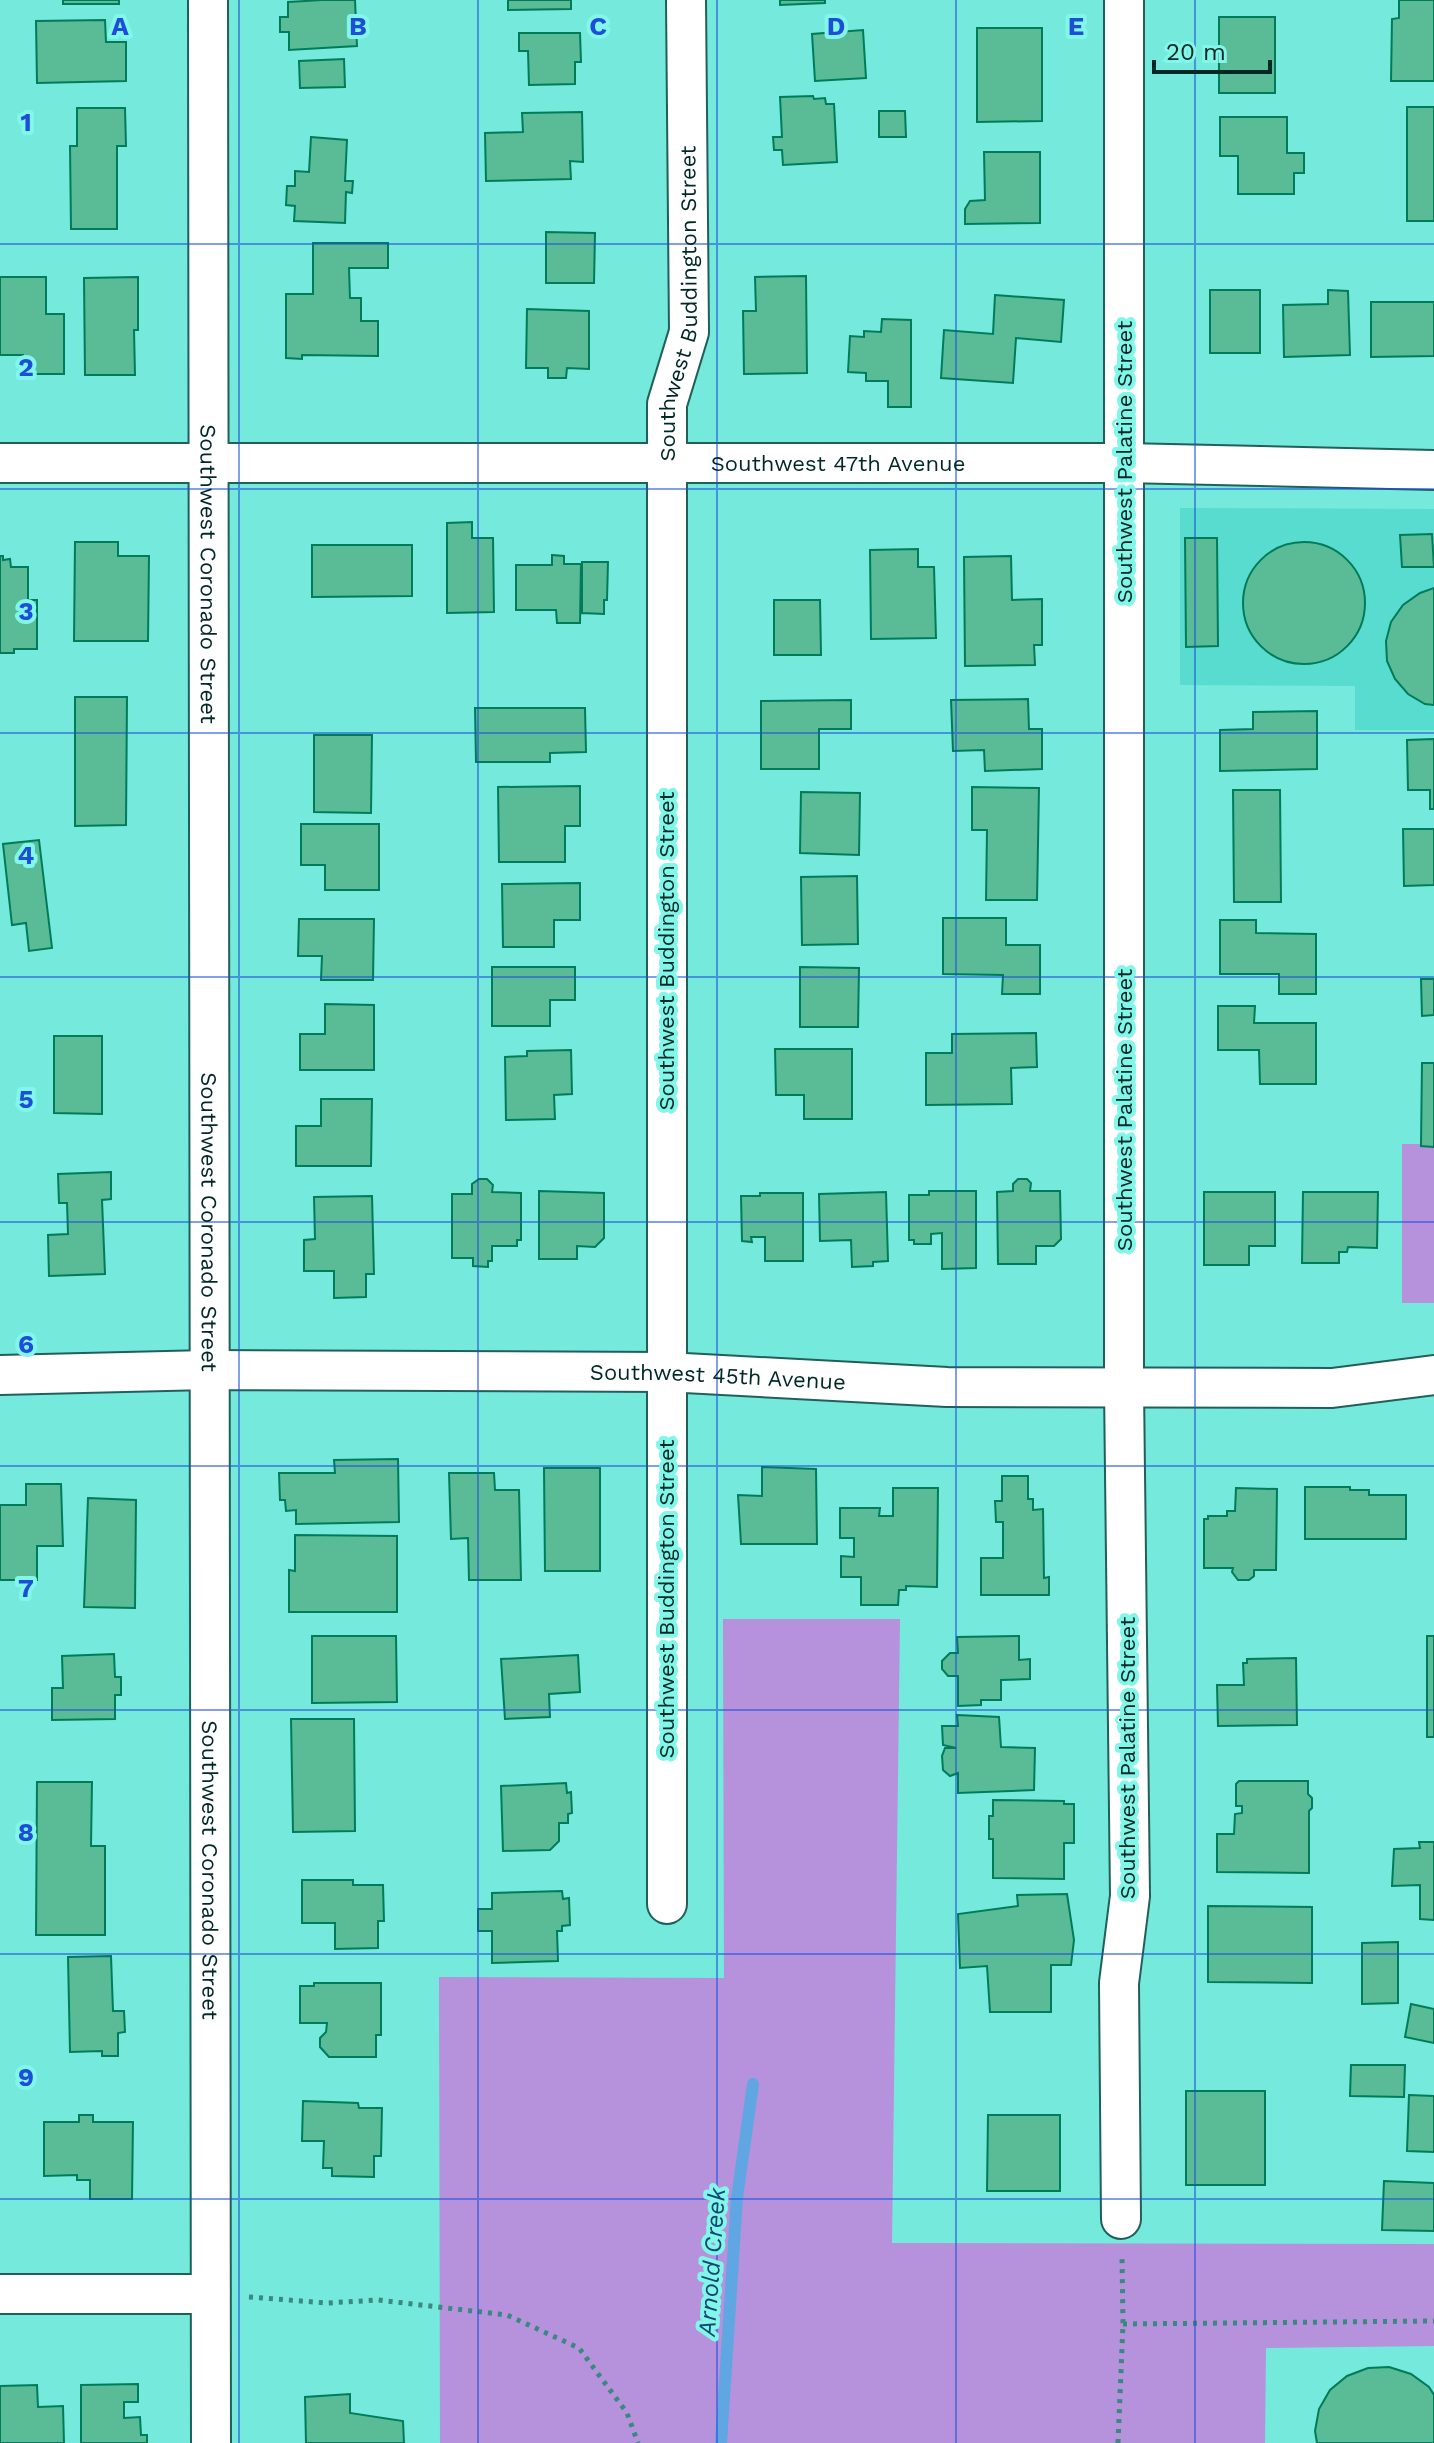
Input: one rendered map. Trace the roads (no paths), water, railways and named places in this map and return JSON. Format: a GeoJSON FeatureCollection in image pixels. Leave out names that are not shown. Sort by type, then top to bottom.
{"type":"FeatureCollection","features":[{"type":"Feature","properties":{"kind":"street","name":"Southwest Coronado Street"},"geometry":{"type":"LineString","coordinates":[[208,0],[211,2443]]}},
{"type":"Feature","properties":{"kind":"street","name":"Southwest Buddington Street"},"geometry":{"type":"LineString","coordinates":[[667,1904],[667,404],[689,332],[686,0]]}},
{"type":"Feature","properties":{"kind":"street","name":"Southwest Palatine Street"},"geometry":{"type":"LineString","coordinates":[[1121,2219],[1119,1983],[1130,1896],[1124,1388],[1124,0]]}},
{"type":"Feature","properties":{"kind":"street","name":"Southwest 47th Avenue"},"geometry":{"type":"LineString","coordinates":[[0,463],[1124,463],[1434,470]]}},
{"type":"Feature","properties":{"kind":"street","name":"Southwest 45th Avenue"},"geometry":{"type":"LineString","coordinates":[[0,1375],[208,1370],[666,1372],[947,1387],[1124,1388],[1332,1388],[1434,1375]]}},
{"type":"Feature","properties":{"kind":"street"},"geometry":{"type":"LineString","coordinates":[[0,2294],[210,2294]]}},
{"type":"Feature","properties":{"kind":"waterway","name":"Arnold Creek"},"geometry":{"type":"LineString","coordinates":[[721,2443],[737,2198],[753,2084]]}}]}
